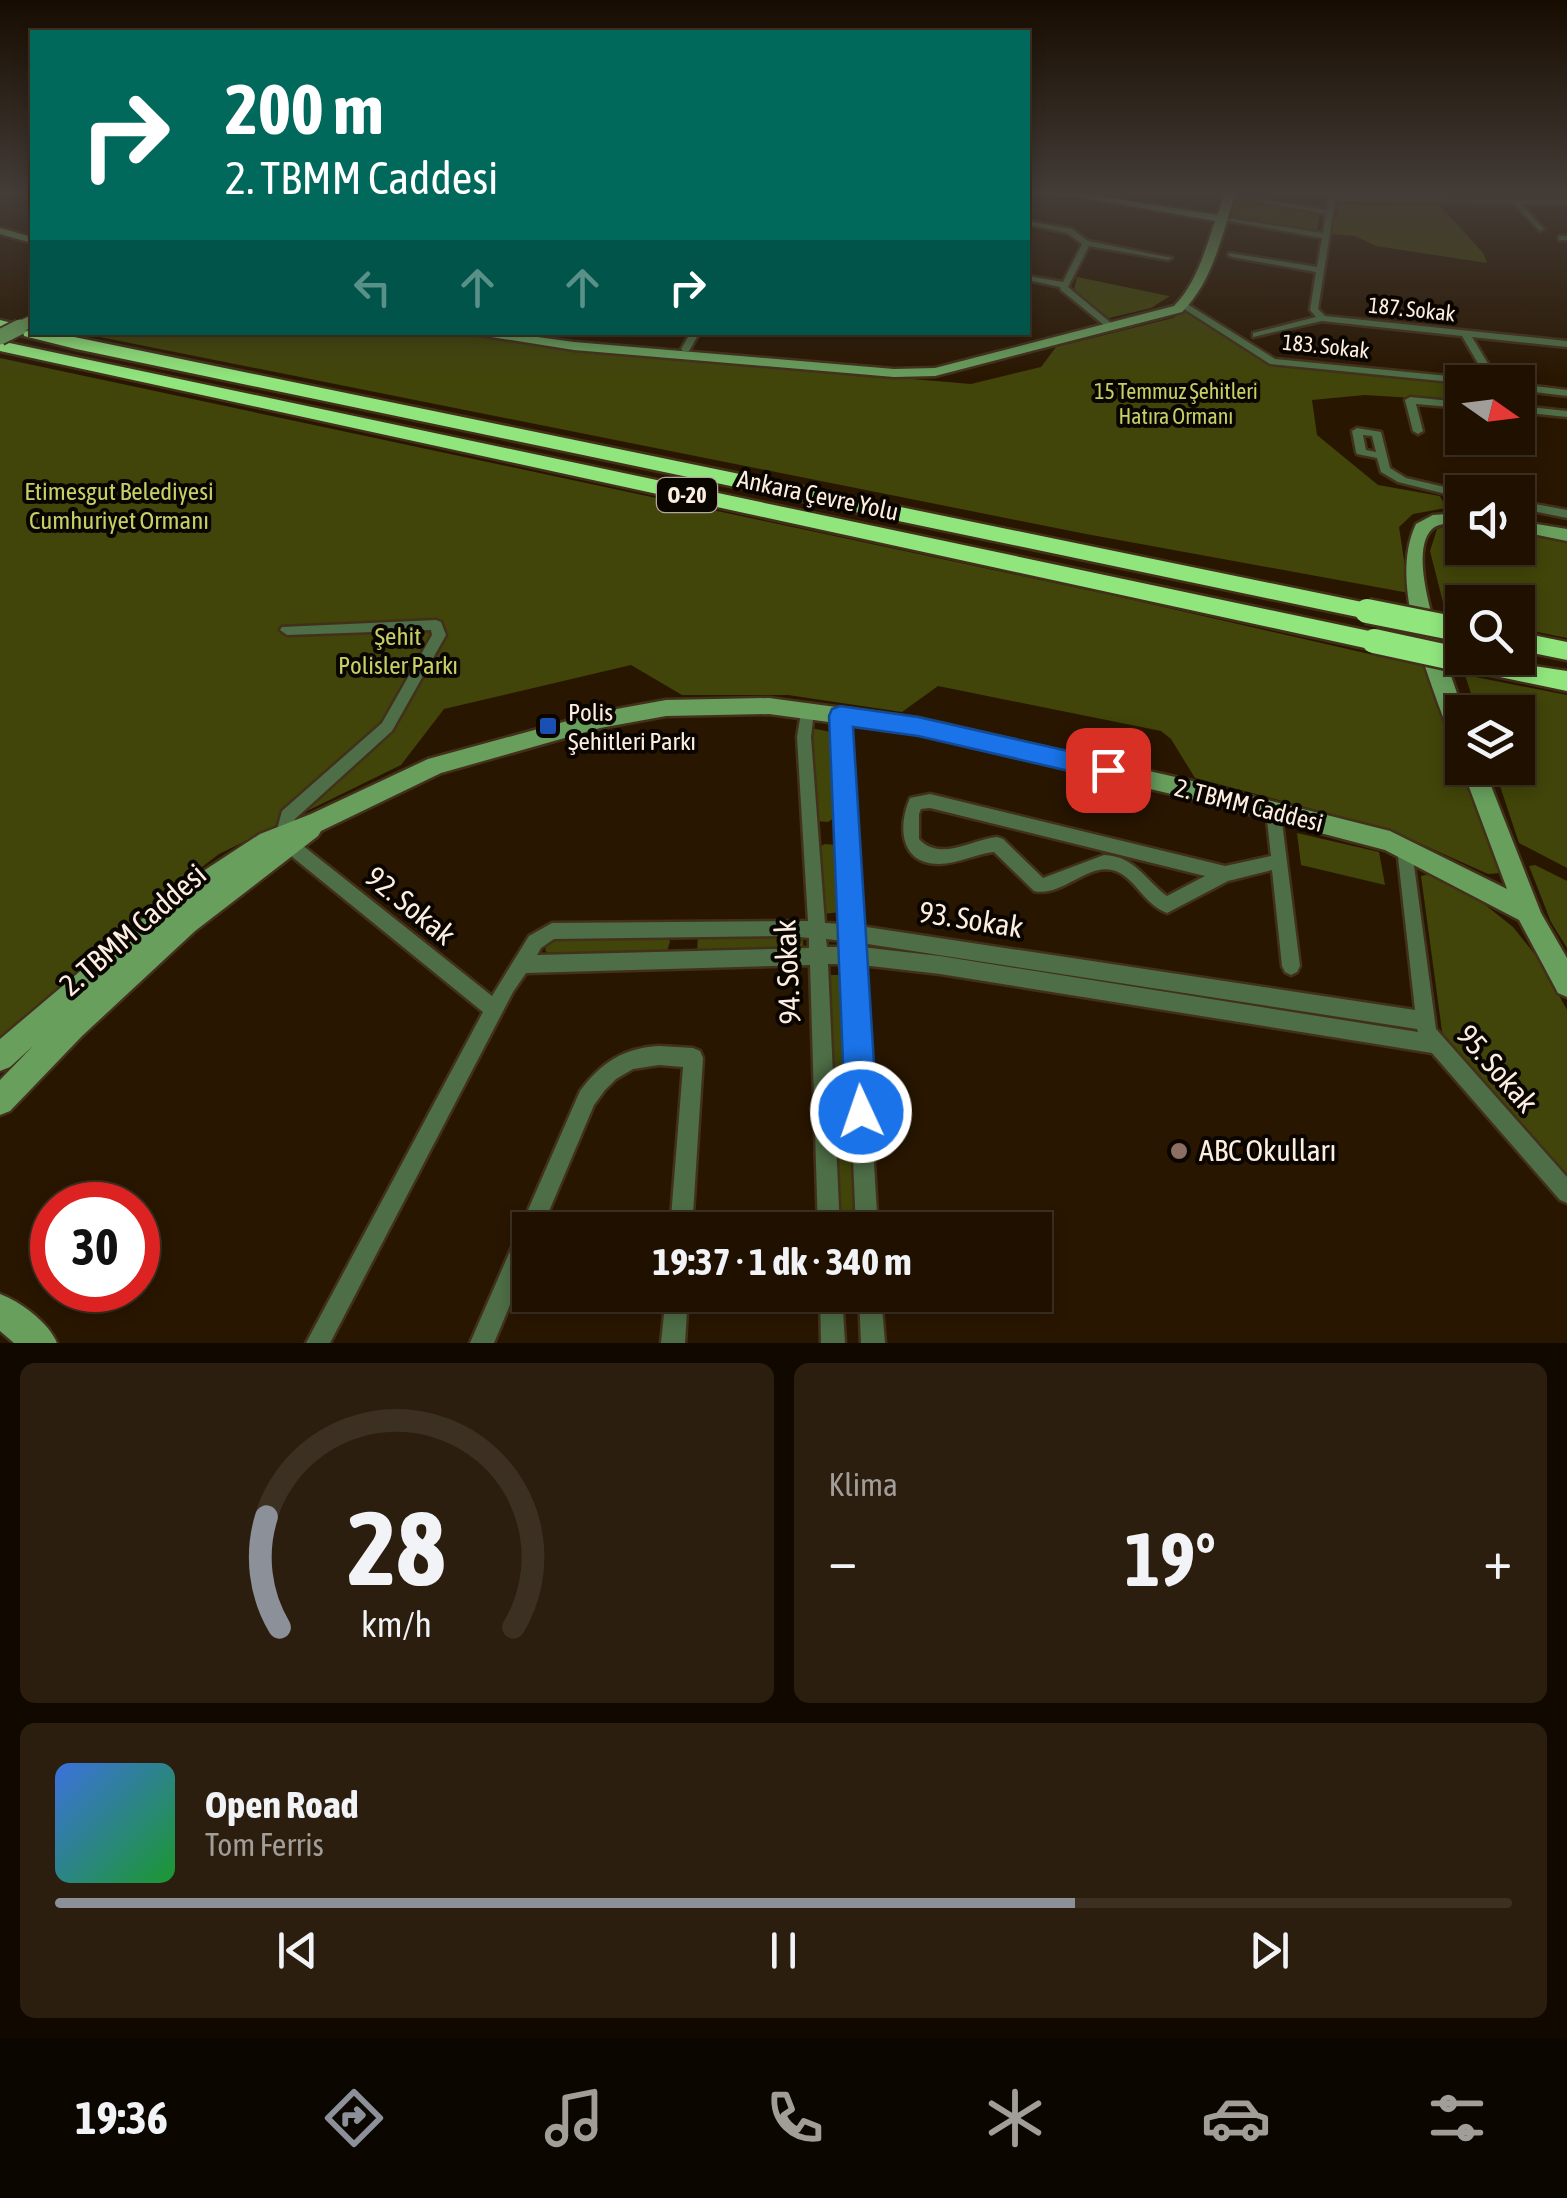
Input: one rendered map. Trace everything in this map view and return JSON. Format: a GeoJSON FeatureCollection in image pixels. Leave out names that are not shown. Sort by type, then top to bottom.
{"type":"FeatureCollection","features":[{"type":"Feature","properties":{"kind":"highway","name":"Ankara Çevre Yolu"},"geometry":{"type":"LineString","coordinates":[[0,326],[30,333]]}},
{"type":"Feature","properties":{"kind":"highway","name":"Ankara Çevre Yolu"},"geometry":{"type":"LineString","coordinates":[[40,335],[1445,627]]}},
{"type":"Feature","properties":{"kind":"highway","name":"Ankara Çevre Yolu"},"geometry":{"type":"LineString","coordinates":[[0,346],[1567,681]]}},
{"type":"Feature","properties":{"kind":"highway"},"geometry":{"type":"LineString","coordinates":[[1535,644],[1567,651]]}},
{"type":"Feature","properties":{"kind":"main road"},"geometry":{"type":"LineString","coordinates":[[500,335],[906,374],[945,370],[1156,311],[1175,300],[1199,255]]}},
{"type":"Feature","properties":{"kind":"main road"},"geometry":{"type":"LineString","coordinates":[[553,335],[915,366],[1016,349],[1159,317],[1184,305],[1204,255]]}},
{"type":"Feature","properties":{"kind":"main road"},"geometry":{"type":"LineString","coordinates":[[0,326],[30,316]]}},
{"type":"Feature","properties":{"kind":"main road"},"geometry":{"type":"LineString","coordinates":[[0,337],[30,316]]}},
{"type":"Feature","properties":{"kind":"main road"},"geometry":{"type":"LineString","coordinates":[[1445,519],[1433,520],[1422,528],[1414,556],[1418,592],[1447,695]]}},
{"type":"Feature","properties":{"kind":"main road"},"geometry":{"type":"LineString","coordinates":[[1535,529],[1567,535]]}},
{"type":"Feature","properties":{"kind":"main road","name":"2. TBMM Caddesi"},"geometry":{"type":"LineString","coordinates":[[0,1057],[191,893],[319,821],[436,765],[645,711],[746,705],[918,726],[1274,810],[1405,848],[1528,912]]}},
{"type":"Feature","properties":{"kind":"main road"},"geometry":{"type":"LineString","coordinates":[[1479,785],[1528,912],[1566,981]]}},
{"type":"Feature","properties":{"kind":"main road","name":"2. TBMM Caddesi"},"geometry":{"type":"LineString","coordinates":[[0,1101],[72,1026],[287,839]]}},
{"type":"Feature","properties":{"kind":"main road"},"geometry":{"type":"LineString","coordinates":[[0,1310],[40,1343]]}},
{"type":"Feature","properties":{"kind":"street"},"geometry":{"type":"LineString","coordinates":[[1064,285],[1080,255]]}},
{"type":"Feature","properties":{"kind":"street"},"geometry":{"type":"LineString","coordinates":[[1150,255],[1168,258]]}},
{"type":"Feature","properties":{"kind":"street"},"geometry":{"type":"LineString","coordinates":[[1232,255],[1320,270]]}},
{"type":"Feature","properties":{"kind":"street"},"geometry":{"type":"LineString","coordinates":[[1322,255],[1314,310],[1322,318]]}},
{"type":"Feature","properties":{"kind":"street"},"geometry":{"type":"LineString","coordinates":[[1030,278],[1064,285]]}},
{"type":"Feature","properties":{"kind":"street"},"geometry":{"type":"LineString","coordinates":[[1064,285],[1070,296],[1107,323]]}},
{"type":"Feature","properties":{"kind":"street","name":"183. Sokak"},"geometry":{"type":"LineString","coordinates":[[1184,305],[1273,362],[1445,379]]}},
{"type":"Feature","properties":{"kind":"street","name":"187. Sokak"},"geometry":{"type":"LineString","coordinates":[[1256,335],[1322,318],[1567,344]]}},
{"type":"Feature","properties":{"kind":"street"},"geometry":{"type":"LineString","coordinates":[[1466,334],[1484,365]]}},
{"type":"Feature","properties":{"kind":"street"},"geometry":{"type":"LineString","coordinates":[[686,348],[694,335]]}},
{"type":"Feature","properties":{"kind":"street"},"geometry":{"type":"LineString","coordinates":[[1535,389],[1567,394]]}},
{"type":"Feature","properties":{"kind":"street"},"geometry":{"type":"LineString","coordinates":[[1418,432],[1410,400],[1445,403]]}},
{"type":"Feature","properties":{"kind":"street"},"geometry":{"type":"LineString","coordinates":[[1535,411],[1567,414]]}},
{"type":"Feature","properties":{"kind":"street"},"geometry":{"type":"LineString","coordinates":[[1382,456],[1385,470],[1402,480],[1445,491]]}},
{"type":"Feature","properties":{"kind":"street"},"geometry":{"type":"LineString","coordinates":[[1535,508],[1567,514]]}},
{"type":"Feature","properties":{"kind":"street"},"geometry":{"type":"LineString","coordinates":[[287,630],[436,625],[439,635],[387,727],[288,816],[287,839]]}},
{"type":"Feature","properties":{"kind":"street","name":"94. Sokak"},"geometry":{"type":"LineString","coordinates":[[806,711],[804,737],[819,958],[828,1212]]}},
{"type":"Feature","properties":{"kind":"street"},"geometry":{"type":"LineString","coordinates":[[840,716],[865,1212]]}},
{"type":"Feature","properties":{"kind":"street"},"geometry":{"type":"LineString","coordinates":[[1226,874],[930,801],[913,808],[912,841],[924,854],[944,859],[997,844],[1040,886],[1112,862],[1127,868],[1160,903],[1168,906],[1226,874],[1279,861]]}},
{"type":"Feature","properties":{"kind":"street"},"geometry":{"type":"LineString","coordinates":[[1274,810],[1292,966]]}},
{"type":"Feature","properties":{"kind":"street","name":"92. Sokak"},"geometry":{"type":"LineString","coordinates":[[287,839],[494,1009]]}},
{"type":"Feature","properties":{"kind":"street","name":"95. Sokak"},"geometry":{"type":"LineString","coordinates":[[1405,848],[1424,1021],[1434,1044],[1567,1193]]}},
{"type":"Feature","properties":{"kind":"street","name":"93. Sokak"},"geometry":{"type":"LineString","coordinates":[[318,1343],[494,1009],[535,942],[552,931],[816,929],[1424,1021]]}},
{"type":"Feature","properties":{"kind":"street"},"geometry":{"type":"LineString","coordinates":[[677,960],[678,930]]}},
{"type":"Feature","properties":{"kind":"street","name":"93. Sokak"},"geometry":{"type":"LineString","coordinates":[[520,964],[854,955],[1434,1044]]}},
{"type":"Feature","properties":{"kind":"street"},"geometry":{"type":"LineString","coordinates":[[1141,976],[1143,997]]}},
{"type":"Feature","properties":{"kind":"street"},"geometry":{"type":"LineString","coordinates":[[538,1212],[587,1098],[607,1072],[627,1059],[655,1054],[693,1058],[682,1212]]}},
{"type":"Feature","properties":{"kind":"street"},"geometry":{"type":"LineString","coordinates":[[482,1343],[512,1273]]}},
{"type":"Feature","properties":{"kind":"street"},"geometry":{"type":"LineString","coordinates":[[673,1343],[675,1312]]}},
{"type":"Feature","properties":{"kind":"street"},"geometry":{"type":"LineString","coordinates":[[832,1312],[832,1343]]}},
{"type":"Feature","properties":{"kind":"street"},"geometry":{"type":"LineString","coordinates":[[871,1312],[873,1343]]}},
{"type":"Feature","properties":{"kind":"green space"},"geometry":{"type":"Polygon","coordinates":[[[1433,255],[1484,255],[1487,263],[1433,255]]]}},
{"type":"Feature","properties":{"kind":"green space"},"geometry":{"type":"Polygon","coordinates":[[[1077,277],[1170,296],[1151,308],[1109,318],[1074,290],[1077,277]]]}},
{"type":"Feature","properties":{"kind":"green space","name":"15 Temmuz Şehitleri Hatıra Ormanı"},"geometry":{"type":"Polygon","coordinates":[[[1184,311],[1270,366],[1445,382],[1445,400],[1365,395],[1312,400],[1317,435],[1378,485],[1440,496],[1445,508],[1413,514],[1399,527],[1409,593],[1086,534],[90,335],[464,335],[581,351],[971,384],[1041,367],[1056,347],[1173,318],[1184,311]]]}},
{"type":"Feature","properties":{"kind":"green space","name":"Etimesgut Belediyesi Cumhuriyet Ormanı"},"geometry":{"type":"Polygon","coordinates":[[[0,358],[1111,595],[1435,669],[1445,700],[1445,785],[1472,785],[1500,873],[1488,874],[1388,829],[1195,778],[1171,739],[1161,731],[938,686],[902,712],[788,695],[682,695],[631,665],[444,709],[401,765],[219,854],[168,893],[0,1048],[0,358]]]}},
{"type":"Feature","properties":{"kind":"green space"},"geometry":{"type":"Polygon","coordinates":[[[1445,526],[1445,565],[1535,565],[1535,532],[1567,538],[1567,638],[1535,631],[1535,585],[1445,585],[1445,610],[1430,551],[1437,529],[1445,526]]]}},
{"type":"Feature","properties":{"kind":"green space"},"geometry":{"type":"Polygon","coordinates":[[[1465,675],[1567,695],[1567,868],[1519,843],[1500,785],[1535,785],[1535,695],[1471,695],[1465,675]]]}},
{"type":"Feature","properties":{"kind":"green space"},"geometry":{"type":"Polygon","coordinates":[[[811,728],[831,732],[835,740],[837,816],[828,822],[816,821],[811,728]]]}},
{"type":"Feature","properties":{"kind":"green space"},"geometry":{"type":"Polygon","coordinates":[[[1297,833],[1379,852],[1385,885],[1301,865],[1297,833]]]}},
{"type":"Feature","properties":{"kind":"green space"},"geometry":{"type":"Polygon","coordinates":[[[825,844],[841,849],[841,912],[823,914],[817,848],[825,844]]]}},
{"type":"Feature","properties":{"kind":"green space"},"geometry":{"type":"Polygon","coordinates":[[[1535,865],[1567,881],[1567,948],[1551,922],[1529,866],[1535,865]]]}},
{"type":"Feature","properties":{"kind":"green space"},"geometry":{"type":"Polygon","coordinates":[[[1429,874],[1479,900],[1513,927],[1541,962],[1567,1010],[1567,1181],[1449,1049],[1442,1031],[1421,876],[1429,874]]]}},
{"type":"Feature","properties":{"kind":"green space"},"geometry":{"type":"Polygon","coordinates":[[[664,935],[670,941],[667,952],[550,956],[545,950],[551,936],[664,935]]]}},
{"type":"Feature","properties":{"kind":"green space"},"geometry":{"type":"Polygon","coordinates":[[[802,935],[804,951],[697,952],[698,936],[802,935]]]}},
{"type":"Feature","properties":{"kind":"green space"},"geometry":{"type":"Polygon","coordinates":[[[841,975],[854,1212],[832,1212],[825,978],[841,975]]]}},
{"type":"Feature","properties":{"kind":"place","name":"Polis Şehitleri Parkı"},"geometry":{"type":"Point","coordinates":[548,726]}},
{"type":"Feature","properties":{"kind":"place","name":"ABC Okulları"},"geometry":{"type":"Point","coordinates":[1179,1151]}},
{"type":"Feature","properties":{"kind":"route"},"geometry":{"type":"LineString","coordinates":[[861,1112],[840,716],[918,726],[1108,770]]}},
{"type":"Feature","properties":{"kind":"park label","name":"Şehit Polisler Parkı"},"geometry":{"type":"Point","coordinates":[398,650]}}]}
